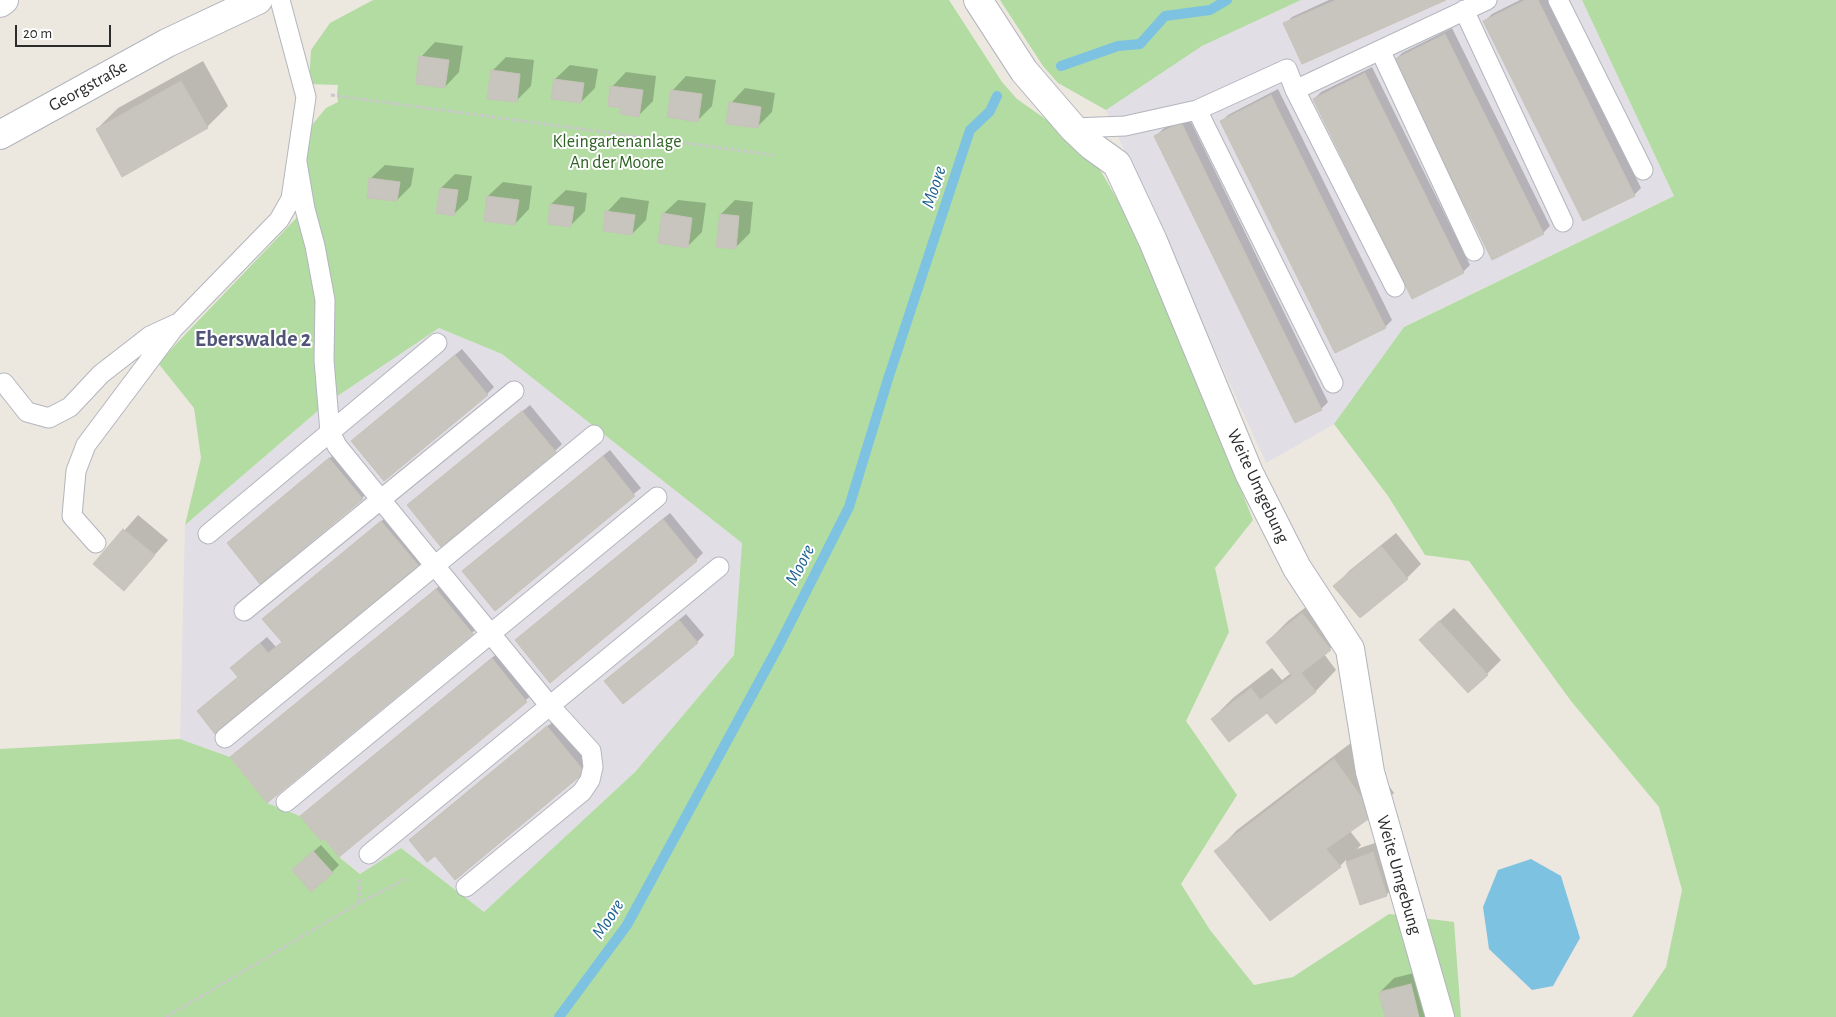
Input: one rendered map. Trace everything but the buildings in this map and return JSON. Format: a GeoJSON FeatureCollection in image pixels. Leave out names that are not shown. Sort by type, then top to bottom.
{"type":"FeatureCollection","features":[{"type":"Feature","properties":{"kind":"street"},"geometry":{"type":"LineString","coordinates":[[0,3],[4,0]]}},
{"type":"Feature","properties":{"kind":"street","name":"Georgstraße"},"geometry":{"type":"LineString","coordinates":[[0,135],[167,43],[258,0]]}},
{"type":"Feature","properties":{"kind":"street","name":"Weite Umgebung"},"geometry":{"type":"LineString","coordinates":[[978,0],[1024,71],[1073,128],[1092,146],[1117,164],[1153,241],[1249,473],[1297,568],[1350,649],[1370,772],[1440,1017]]}},
{"type":"Feature","properties":{"kind":"lane"},"geometry":{"type":"LineString","coordinates":[[96,543],[72,516],[76,471],[86,445],[179,323],[279,220],[291,199],[306,97],[280,0]]}},
{"type":"Feature","properties":{"kind":"lane"},"geometry":{"type":"LineString","coordinates":[[1294,90],[1487,0]]}},
{"type":"Feature","properties":{"kind":"lane"},"geometry":{"type":"LineString","coordinates":[[1558,0],[1643,170]]}},
{"type":"Feature","properties":{"kind":"lane"},"geometry":{"type":"LineString","coordinates":[[1464,10],[1564,222]]}},
{"type":"Feature","properties":{"kind":"lane"},"geometry":{"type":"LineString","coordinates":[[1380,50],[1474,251]]}},
{"type":"Feature","properties":{"kind":"lane"},"geometry":{"type":"LineString","coordinates":[[1073,128],[1125,126],[1197,110],[1287,69],[1294,90],[1396,287]]}},
{"type":"Feature","properties":{"kind":"lane"},"geometry":{"type":"LineString","coordinates":[[1197,110],[1333,383]]}},
{"type":"Feature","properties":{"kind":"lane"},"geometry":{"type":"LineString","coordinates":[[297,162],[325,300],[324,360],[330,432],[338,446],[381,500],[550,706],[591,751],[593,767],[590,780],[582,792],[466,887]]}},
{"type":"Feature","properties":{"kind":"lane"},"geometry":{"type":"LineString","coordinates":[[4,383],[27,412],[49,418],[70,407],[101,374],[150,336],[179,323]]}},
{"type":"Feature","properties":{"kind":"lane"},"geometry":{"type":"LineString","coordinates":[[208,534],[436,343]]}},
{"type":"Feature","properties":{"kind":"lane"},"geometry":{"type":"LineString","coordinates":[[244,611],[514,391]]}},
{"type":"Feature","properties":{"kind":"lane"},"geometry":{"type":"LineString","coordinates":[[225,738],[594,436]]}},
{"type":"Feature","properties":{"kind":"lane"},"geometry":{"type":"LineString","coordinates":[[286,802],[657,497]]}},
{"type":"Feature","properties":{"kind":"lane"},"geometry":{"type":"LineString","coordinates":[[369,854],[719,567]]}},
{"type":"Feature","properties":{"kind":"path"},"geometry":{"type":"LineString","coordinates":[[306,97],[337,95],[773,155]]}},
{"type":"Feature","properties":{"kind":"path"},"geometry":{"type":"LineString","coordinates":[[359,903],[360,875]]}},
{"type":"Feature","properties":{"kind":"path"},"geometry":{"type":"LineString","coordinates":[[166,1017],[359,903],[406,878]]}},
{"type":"Feature","properties":{"kind":"shaded area"},"geometry":{"type":"Polygon","coordinates":[[[1301,0],[1582,0],[1674,196],[1405,326],[1334,424],[1266,463],[1106,110],[1202,46],[1301,0]]]}},
{"type":"Feature","properties":{"kind":"shaded area"},"geometry":{"type":"Polygon","coordinates":[[[439,328],[502,354],[742,543],[734,655],[635,772],[484,912],[401,848],[361,874],[339,857],[324,839],[300,816],[267,803],[230,757],[180,739],[185,525],[327,403],[439,328]]]}},
{"type":"Feature","properties":{"kind":"green space","name":"Kleingartenanlage An der Moore"},"geometry":{"type":"Polygon","coordinates":[[[373,0],[949,0],[1002,82],[1017,99],[1088,149],[1142,242],[1253,520],[1215,568],[1229,632],[1186,721],[1237,795],[1181,884],[1210,930],[1254,985],[1293,977],[1389,914],[1454,922],[1461,1017],[0,1017],[0,749],[180,739],[230,757],[267,803],[300,816],[321,840],[324,838],[339,857],[360,874],[401,848],[484,912],[635,772],[734,655],[742,543],[502,354],[439,328],[327,403],[185,525],[201,458],[194,408],[158,363],[305,209],[312,216],[304,149],[312,125],[326,108],[338,102],[338,85],[309,84],[311,50],[330,23],[373,0]]]}},
{"type":"Feature","properties":{"kind":"green space"},"geometry":{"type":"Polygon","coordinates":[[[1000,0],[1301,0],[1202,46],[1106,110],[1058,83],[1043,66],[1000,0]]]}},
{"type":"Feature","properties":{"kind":"green space"},"geometry":{"type":"Polygon","coordinates":[[[1582,0],[1836,0],[1836,1017],[1632,1017],[1666,967],[1682,890],[1659,807],[1571,701],[1469,561],[1425,555],[1388,496],[1334,424],[1404,327],[1674,196],[1582,0]]]}},
{"type":"Feature","properties":{"kind":"water"},"geometry":{"type":"Polygon","coordinates":[[[1531,859],[1561,876],[1580,938],[1553,986],[1532,990],[1489,949],[1483,907],[1498,870],[1531,859]]]}},
{"type":"Feature","properties":{"kind":"waterway","name":"Moore"},"geometry":{"type":"LineString","coordinates":[[1061,66],[1118,46],[1140,44],[1165,16],[1210,10],[1227,0]]}},
{"type":"Feature","properties":{"kind":"waterway","name":"Moore"},"geometry":{"type":"LineString","coordinates":[[559,1017],[627,925],[778,647],[849,507],[888,379],[970,130],[990,111],[997,96]]}},
{"type":"Feature","properties":{"kind":"district","name":"Eberswalde 2"},"geometry":{"type":"Point","coordinates":[253,339]}}]}
